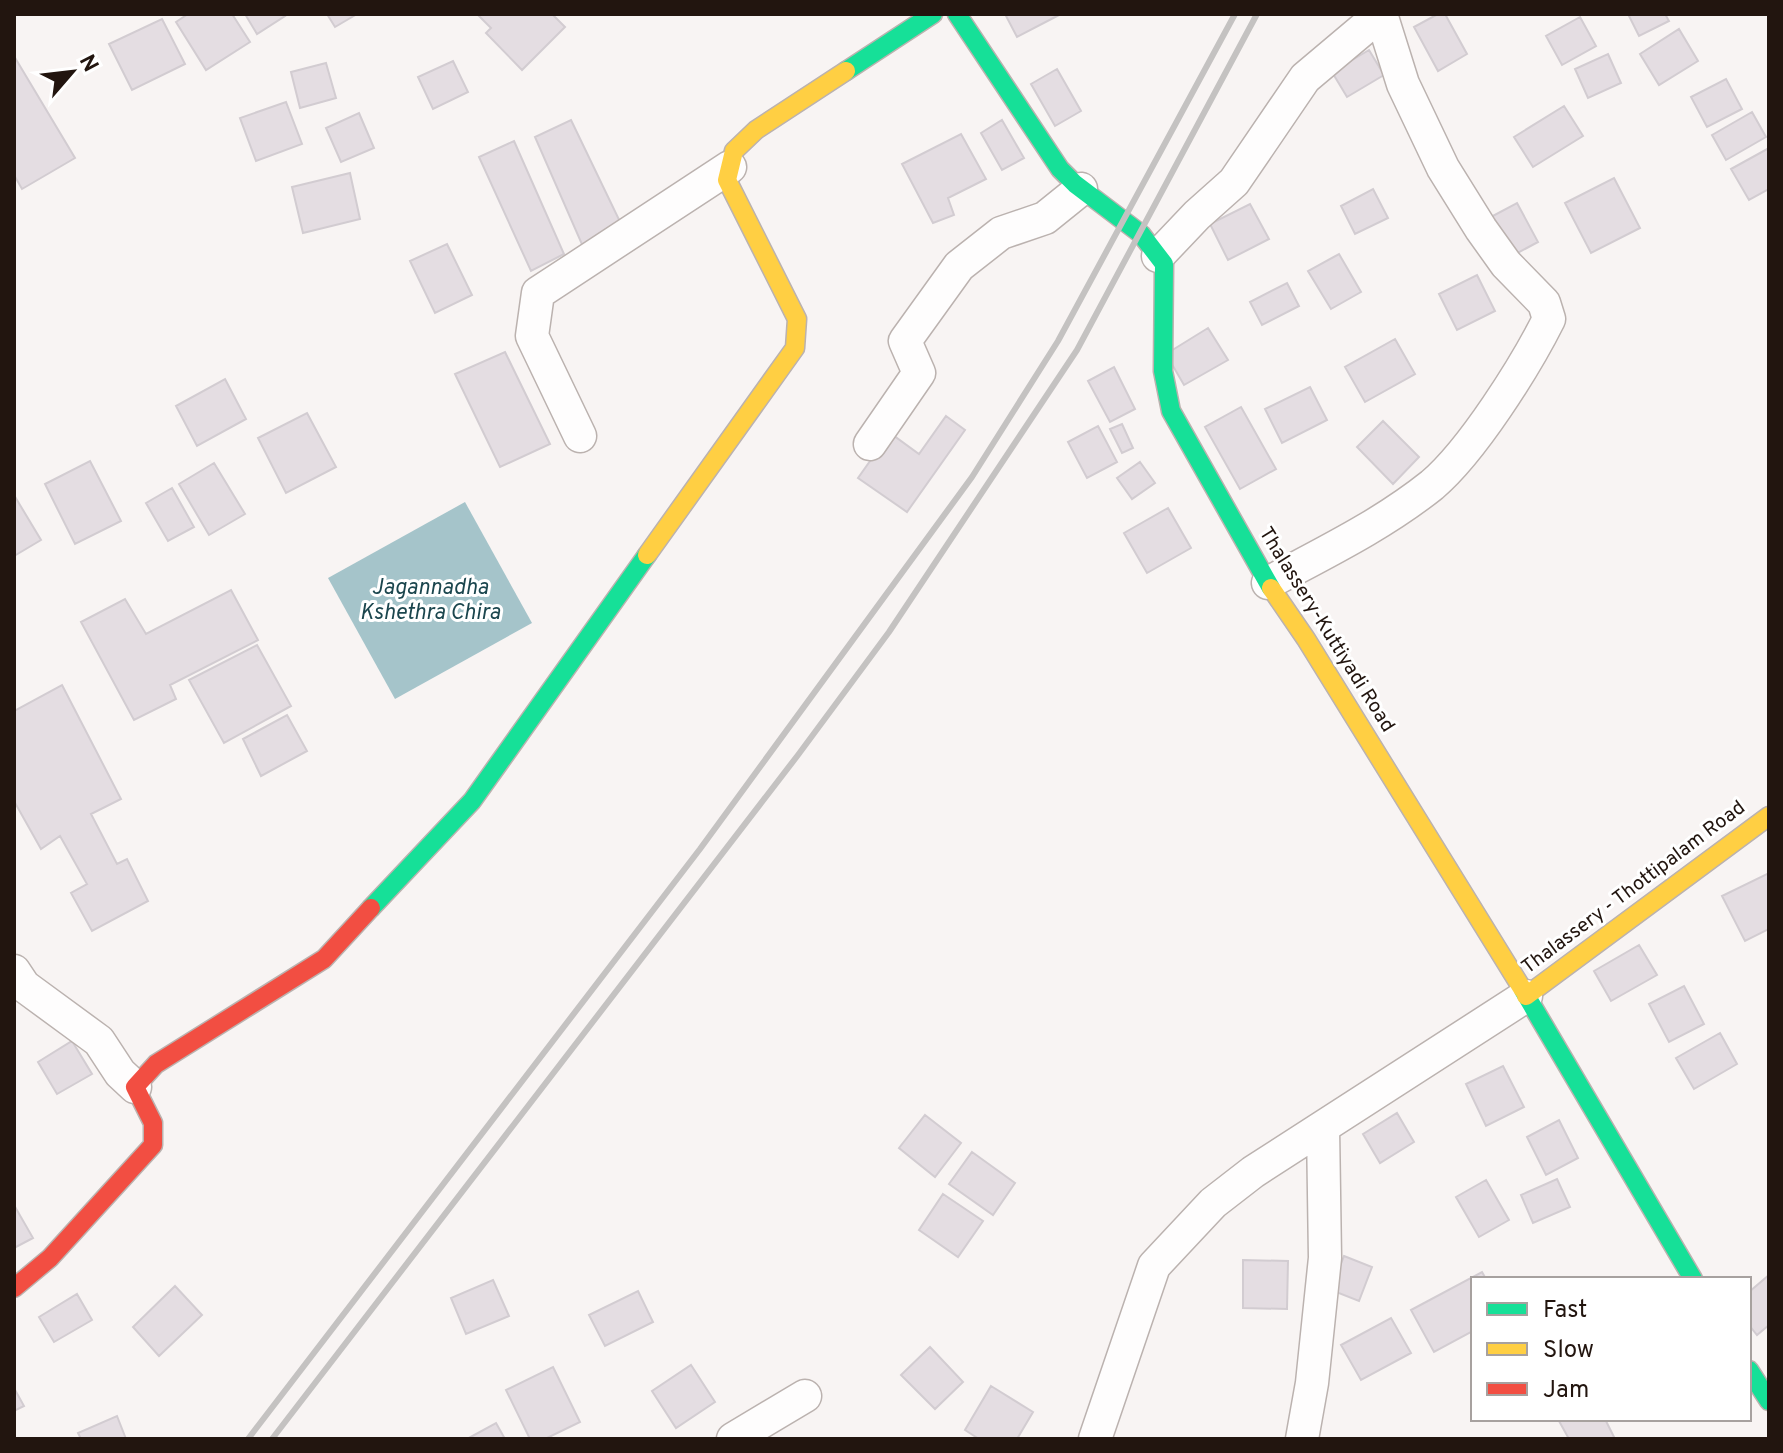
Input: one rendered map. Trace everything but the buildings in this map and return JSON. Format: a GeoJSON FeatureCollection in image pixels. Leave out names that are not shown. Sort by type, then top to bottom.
{"type":"FeatureCollection","features":[{"type":"Feature","properties":{"kind":"main road"},"geometry":{"type":"LineString","coordinates":[[14,1288],[50,1258],[153,1145],[153,1123],[135,1087],[156,1064],[324,959],[472,801],[795,348],[797,319],[727,180],[734,151],[756,130],[933,14]]}},
{"type":"Feature","properties":{"kind":"main road"},"geometry":{"type":"LineString","coordinates":[[957,14],[1060,169],[1081,189],[1141,234],[1158,256]]}},
{"type":"Feature","properties":{"kind":"main road","name":"Thalassery-Kuttiyadi Road"},"geometry":{"type":"LineString","coordinates":[[1158,256],[1164,264],[1166,283],[1163,371],[1171,411],[1268,583],[1306,639],[1526,996],[1692,1277]]}},
{"type":"Feature","properties":{"kind":"main road","name":"Thalassery - Thottipalam Road"},"geometry":{"type":"LineString","coordinates":[[1526,996],[1769,816]]}},
{"type":"Feature","properties":{"kind":"main road"},"geometry":{"type":"LineString","coordinates":[[1751,1373],[1769,1401]]}},
{"type":"Feature","properties":{"kind":"street"},"geometry":{"type":"LineString","coordinates":[[1158,256],[1234,182],[1305,78],[1381,14],[1403,84],[1443,168],[1506,264],[1544,303],[1549,319],[1537,343],[1478,434],[1433,483],[1361,534],[1268,583]]}},
{"type":"Feature","properties":{"kind":"street"},"geometry":{"type":"LineString","coordinates":[[580,436],[532,336],[538,293],[730,167]]}},
{"type":"Feature","properties":{"kind":"street"},"geometry":{"type":"LineString","coordinates":[[870,444],[919,373],[905,341],[959,266],[1001,233],[1045,218],[1081,189]]}},
{"type":"Feature","properties":{"kind":"street"},"geometry":{"type":"LineString","coordinates":[[14,971],[24,986],[56,1013],[99,1041],[120,1073],[135,1087]]}},
{"type":"Feature","properties":{"kind":"street"},"geometry":{"type":"LineString","coordinates":[[1095,1439],[1154,1266],[1213,1203],[1253,1172],[1526,996]]}},
{"type":"Feature","properties":{"kind":"street"},"geometry":{"type":"LineString","coordinates":[[1302,1439],[1312,1383],[1325,1258],[1323,1128]]}},
{"type":"Feature","properties":{"kind":"street"},"geometry":{"type":"LineString","coordinates":[[733,1439],[805,1396]]}},
{"type":"Feature","properties":{"kind":"water","name":"Jagannadha Kshethra Chira"},"geometry":{"type":"Polygon","coordinates":[[[465,502],[532,623],[395,699],[328,578],[465,502]]]}},
{"type":"Feature","properties":{"kind":"railway"},"geometry":{"type":"LineString","coordinates":[[248,1439],[700,849],[972,477],[1058,341],[1235,14]]}},
{"type":"Feature","properties":{"kind":"railway"},"geometry":{"type":"LineString","coordinates":[[272,1439],[798,755],[889,632],[1077,350],[1257,14]]}},
{"type":"Feature","properties":{"kind":"traffic: fast"},"geometry":{"type":"LineString","coordinates":[[846,71],[933,14]]}},
{"type":"Feature","properties":{"kind":"traffic: fast"},"geometry":{"type":"LineString","coordinates":[[957,14],[1060,169],[1141,234],[1164,264],[1163,371],[1171,411],[1271,588]]}},
{"type":"Feature","properties":{"kind":"traffic: fast"},"geometry":{"type":"LineString","coordinates":[[371,908],[472,801],[647,555]]}},
{"type":"Feature","properties":{"kind":"traffic: fast"},"geometry":{"type":"LineString","coordinates":[[1523,990],[1692,1277]]}},
{"type":"Feature","properties":{"kind":"traffic: fast"},"geometry":{"type":"LineString","coordinates":[[1751,1373],[1769,1401]]}},
{"type":"Feature","properties":{"kind":"traffic: slow"},"geometry":{"type":"LineString","coordinates":[[647,555],[795,348],[797,319],[727,180],[734,151],[756,130],[846,71]]}},
{"type":"Feature","properties":{"kind":"traffic: slow"},"geometry":{"type":"LineString","coordinates":[[1271,588],[1306,639],[1523,990]]}},
{"type":"Feature","properties":{"kind":"traffic: slow"},"geometry":{"type":"LineString","coordinates":[[1526,996],[1769,816]]}},
{"type":"Feature","properties":{"kind":"traffic: jam"},"geometry":{"type":"LineString","coordinates":[[14,1288],[50,1258],[153,1145],[153,1123],[135,1087],[156,1064],[324,959],[371,908]]}}]}
